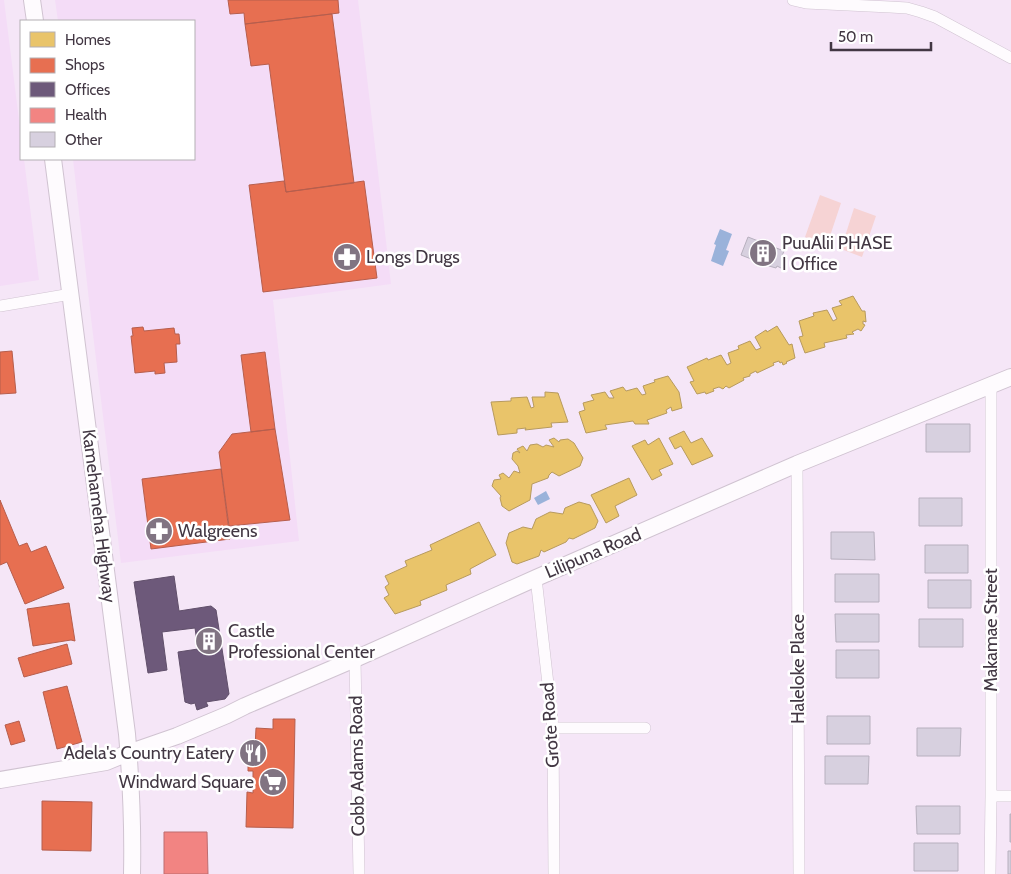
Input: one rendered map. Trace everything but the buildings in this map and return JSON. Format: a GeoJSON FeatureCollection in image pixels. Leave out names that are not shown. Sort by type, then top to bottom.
{"type":"FeatureCollection","features":[{"type":"Feature","properties":{"kind":"street"},"geometry":{"type":"LineString","coordinates":[[32,0],[35,20]]}},
{"type":"Feature","properties":{"kind":"street"},"geometry":{"type":"LineString","coordinates":[[793,0],[806,3],[907,8],[935,17],[1011,58]]}},
{"type":"Feature","properties":{"kind":"street","name":"Kamehameha Highway"},"geometry":{"type":"LineString","coordinates":[[53,160],[117,649],[128,753],[133,829],[132,874]]}},
{"type":"Feature","properties":{"kind":"street"},"geometry":{"type":"LineString","coordinates":[[0,306],[71,294]]}},
{"type":"Feature","properties":{"kind":"street","name":"Lilipuna Road"},"geometry":{"type":"LineString","coordinates":[[0,780],[106,762],[177,736],[797,464],[1011,377]]}},
{"type":"Feature","properties":{"kind":"street","name":"Makamae Street"},"geometry":{"type":"LineString","coordinates":[[990,874],[991,386]]}},
{"type":"Feature","properties":{"kind":"street","name":"Haleloke Place"},"geometry":{"type":"LineString","coordinates":[[797,464],[799,874]]}},
{"type":"Feature","properties":{"kind":"street","name":"Grote Road"},"geometry":{"type":"LineString","coordinates":[[536,578],[554,728],[554,874]]}},
{"type":"Feature","properties":{"kind":"street","name":"Cobb Adams Road"},"geometry":{"type":"LineString","coordinates":[[354,659],[359,874]]}},
{"type":"Feature","properties":{"kind":"street"},"geometry":{"type":"LineString","coordinates":[[554,728],[645,728]]}},
{"type":"Feature","properties":{"kind":"street"},"geometry":{"type":"LineString","coordinates":[[991,796],[1011,796]]}},
{"type":"Feature","properties":{"kind":"shaded area"},"geometry":{"type":"Polygon","coordinates":[[[0,0],[4,0],[20,128],[20,160],[24,160],[39,280],[0,286],[0,0]]]}},
{"type":"Feature","properties":{"kind":"shaded area"},"geometry":{"type":"Polygon","coordinates":[[[55,0],[358,0],[391,284],[273,300],[299,541],[121,563],[73,160],[195,160],[195,20],[58,20],[55,0]]]}},
{"type":"Feature","properties":{"kind":"shaded area"},"geometry":{"type":"Polygon","coordinates":[[[820,195],[841,203],[827,245],[805,237],[820,195]]]}},
{"type":"Feature","properties":{"kind":"shaded area"},"geometry":{"type":"Polygon","coordinates":[[[854,208],[876,216],[862,257],[841,249],[854,208]]]}},
{"type":"Feature","properties":{"kind":"water"},"geometry":{"type":"Polygon","coordinates":[[[720,229],[732,234],[726,250],[729,251],[723,266],[711,261],[716,245],[714,244],[720,229]]]}},
{"type":"Feature","properties":{"kind":"water"},"geometry":{"type":"Polygon","coordinates":[[[546,491],[550,499],[538,505],[534,498],[546,491]]]}},
{"type":"Feature","properties":{"kind":"place","name":"PuuAlii PHASE I Office"},"geometry":{"type":"Point","coordinates":[763,253]}},
{"type":"Feature","properties":{"kind":"place","name":"Longs Drugs"},"geometry":{"type":"Point","coordinates":[347,257]}},
{"type":"Feature","properties":{"kind":"place","name":"Walgreens"},"geometry":{"type":"Point","coordinates":[159,531]}},
{"type":"Feature","properties":{"kind":"place","name":"Castle Professional Center"},"geometry":{"type":"Point","coordinates":[209,641]}},
{"type":"Feature","properties":{"kind":"place","name":"Adela's Country Eatery"},"geometry":{"type":"Point","coordinates":[253,753]}},
{"type":"Feature","properties":{"kind":"place","name":"Windward Square"},"geometry":{"type":"Point","coordinates":[273,782]}}]}
